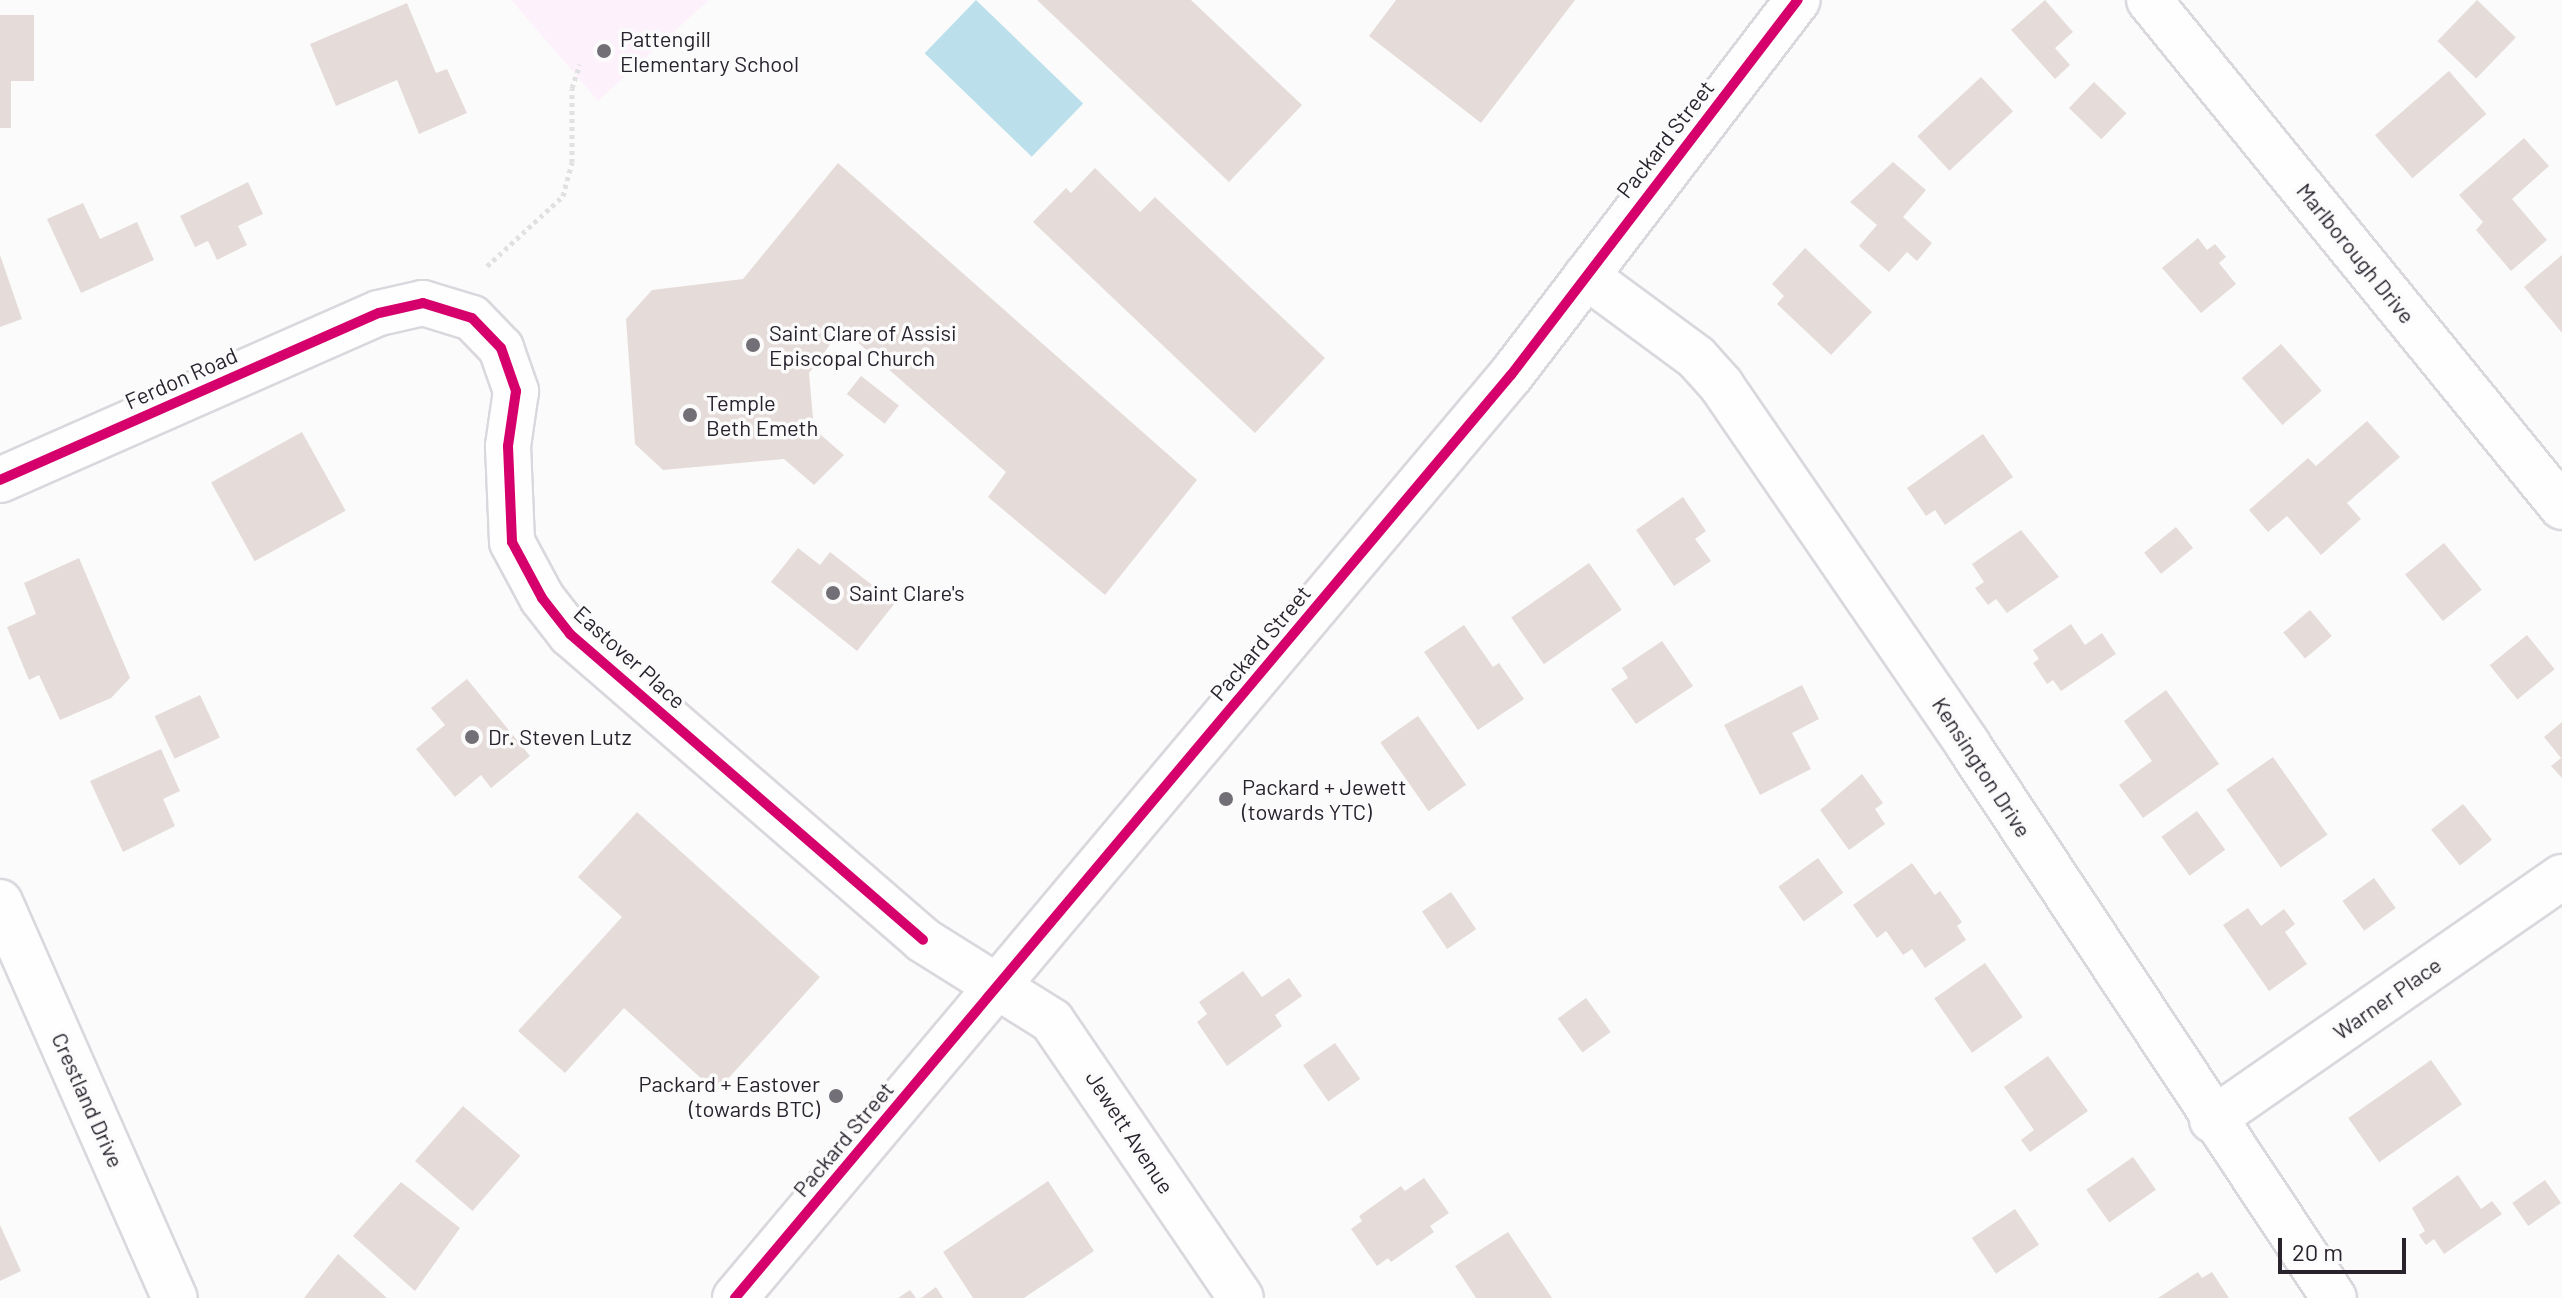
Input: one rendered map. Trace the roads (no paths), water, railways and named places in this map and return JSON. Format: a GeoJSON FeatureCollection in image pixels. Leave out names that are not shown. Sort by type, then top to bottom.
{"type":"FeatureCollection","features":[{"type":"Feature","properties":{"kind":"street","name":"Packard Street"},"geometry":{"type":"LineString","coordinates":[[735,1298],[1410,496],[1586,276],[1798,0]]}},
{"type":"Feature","properties":{"kind":"street","name":"Marlborough Drive"},"geometry":{"type":"LineString","coordinates":[[2149,0],[2562,507]]}},
{"type":"Feature","properties":{"kind":"street","name":"Kensington Drive"},"geometry":{"type":"LineString","coordinates":[[1586,276],[1696,357],[1721,385],[1968,745],[2212,1120],[2334,1298]]}},
{"type":"Feature","properties":{"kind":"street","name":"Eastover Place"},"geometry":{"type":"LineString","coordinates":[[379,313],[423,303],[472,318],[501,348],[516,391],[508,446],[512,542],[542,598],[570,634],[923,940],[998,986]]}},
{"type":"Feature","properties":{"kind":"street","name":"Ferdon Road"},"geometry":{"type":"LineString","coordinates":[[0,480],[379,313]]}},
{"type":"Feature","properties":{"kind":"street","name":"Warner Place"},"geometry":{"type":"LineString","coordinates":[[2212,1120],[2562,877]]}},
{"type":"Feature","properties":{"kind":"street","name":"Crestland Drive"},"geometry":{"type":"LineString","coordinates":[[0,902],[175,1298]]}},
{"type":"Feature","properties":{"kind":"street","name":"Jewett Avenue"},"geometry":{"type":"LineString","coordinates":[[998,986],[1038,1008],[1068,1038],[1241,1298]]}},
{"type":"Feature","properties":{"kind":"water"},"geometry":{"type":"Polygon","coordinates":[[[976,0],[1083,104],[1032,157],[925,53],[976,0]]]}},
{"type":"Feature","properties":{"kind":"place","name":"Pattengill Elementary School"},"geometry":{"type":"Point","coordinates":[604,51]}},
{"type":"Feature","properties":{"kind":"place","name":"Saint Clare of Assisi Episcopal Church"},"geometry":{"type":"Point","coordinates":[753,345]}},
{"type":"Feature","properties":{"kind":"place","name":"Temple Beth Emeth"},"geometry":{"type":"Point","coordinates":[690,415]}},
{"type":"Feature","properties":{"kind":"place","name":"Saint Clare's"},"geometry":{"type":"Point","coordinates":[833,593]}},
{"type":"Feature","properties":{"kind":"place","name":"Dr. Steven Lutz"},"geometry":{"type":"Point","coordinates":[472,737]}},
{"type":"Feature","properties":{"kind":"place","name":"Packard + Jewett (towards YTC)"},"geometry":{"type":"Point","coordinates":[1226,799]}},
{"type":"Feature","properties":{"kind":"place","name":"Packard + Eastover (towards BTC)"},"geometry":{"type":"Point","coordinates":[836,1096]}}]}
